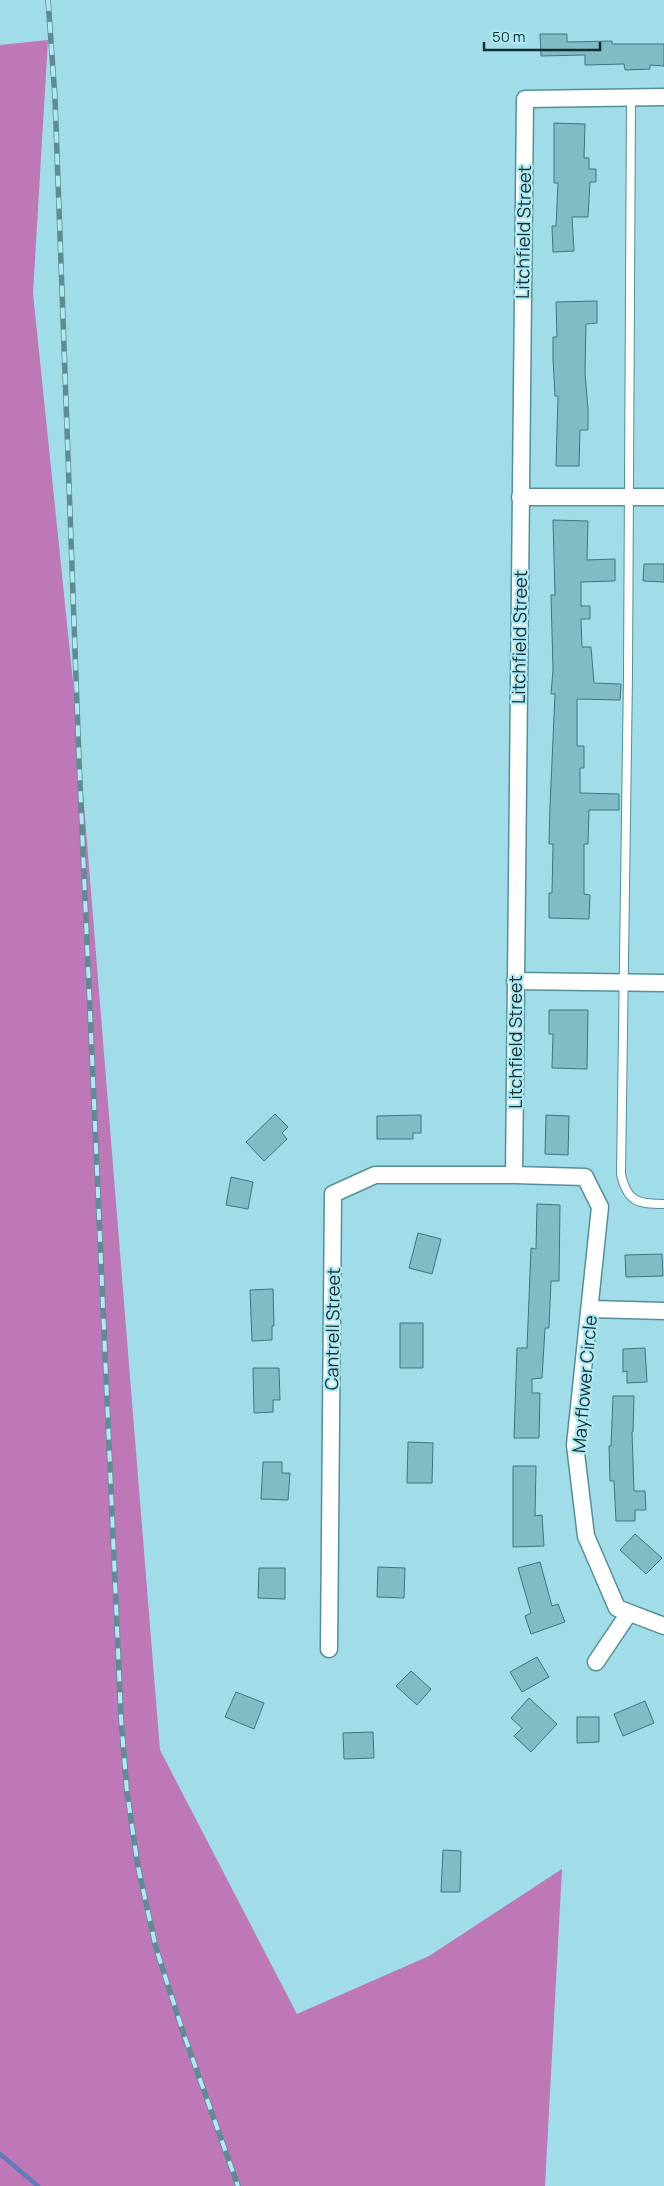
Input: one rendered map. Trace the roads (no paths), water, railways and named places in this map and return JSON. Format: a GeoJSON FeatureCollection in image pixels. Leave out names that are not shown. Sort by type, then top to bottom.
{"type":"FeatureCollection","features":[{"type":"Feature","properties":{"kind":"street"},"geometry":{"type":"LineString","coordinates":[[631,97],[664,97]]}},
{"type":"Feature","properties":{"kind":"street","name":"Litchfield Street"},"geometry":{"type":"LineString","coordinates":[[514,1175],[525,99],[631,97]]}},
{"type":"Feature","properties":{"kind":"street"},"geometry":{"type":"LineString","coordinates":[[520,497],[664,496]]}},
{"type":"Feature","properties":{"kind":"street"},"geometry":{"type":"LineString","coordinates":[[515,982],[664,982]]}},
{"type":"Feature","properties":{"kind":"street","name":"Cantrell Street"},"geometry":{"type":"LineString","coordinates":[[329,1649],[333,1194],[375,1175],[514,1175]]}},
{"type":"Feature","properties":{"kind":"street","name":"Mayflower Circle"},"geometry":{"type":"LineString","coordinates":[[514,1175],[585,1178],[600,1207],[591,1309],[575,1445],[586,1536],[617,1608],[664,1626]]}},
{"type":"Feature","properties":{"kind":"street"},"geometry":{"type":"LineString","coordinates":[[591,1309],[664,1311]]}},
{"type":"Feature","properties":{"kind":"street"},"geometry":{"type":"LineString","coordinates":[[596,1662],[630,1613]]}},
{"type":"Feature","properties":{"kind":"lane"},"geometry":{"type":"LineString","coordinates":[[631,97],[629,497],[621,1174],[624,1188],[633,1200],[649,1204],[664,1204]]}},
{"type":"Feature","properties":{"kind":"waterway"},"geometry":{"type":"LineString","coordinates":[[0,2154],[38,2186]]}},
{"type":"Feature","properties":{"kind":"railway"},"geometry":{"type":"LineString","coordinates":[[48,0],[55,98],[79,760],[121,1718],[127,1792],[138,1867],[156,1948],[183,2032],[238,2186]]}}]}
